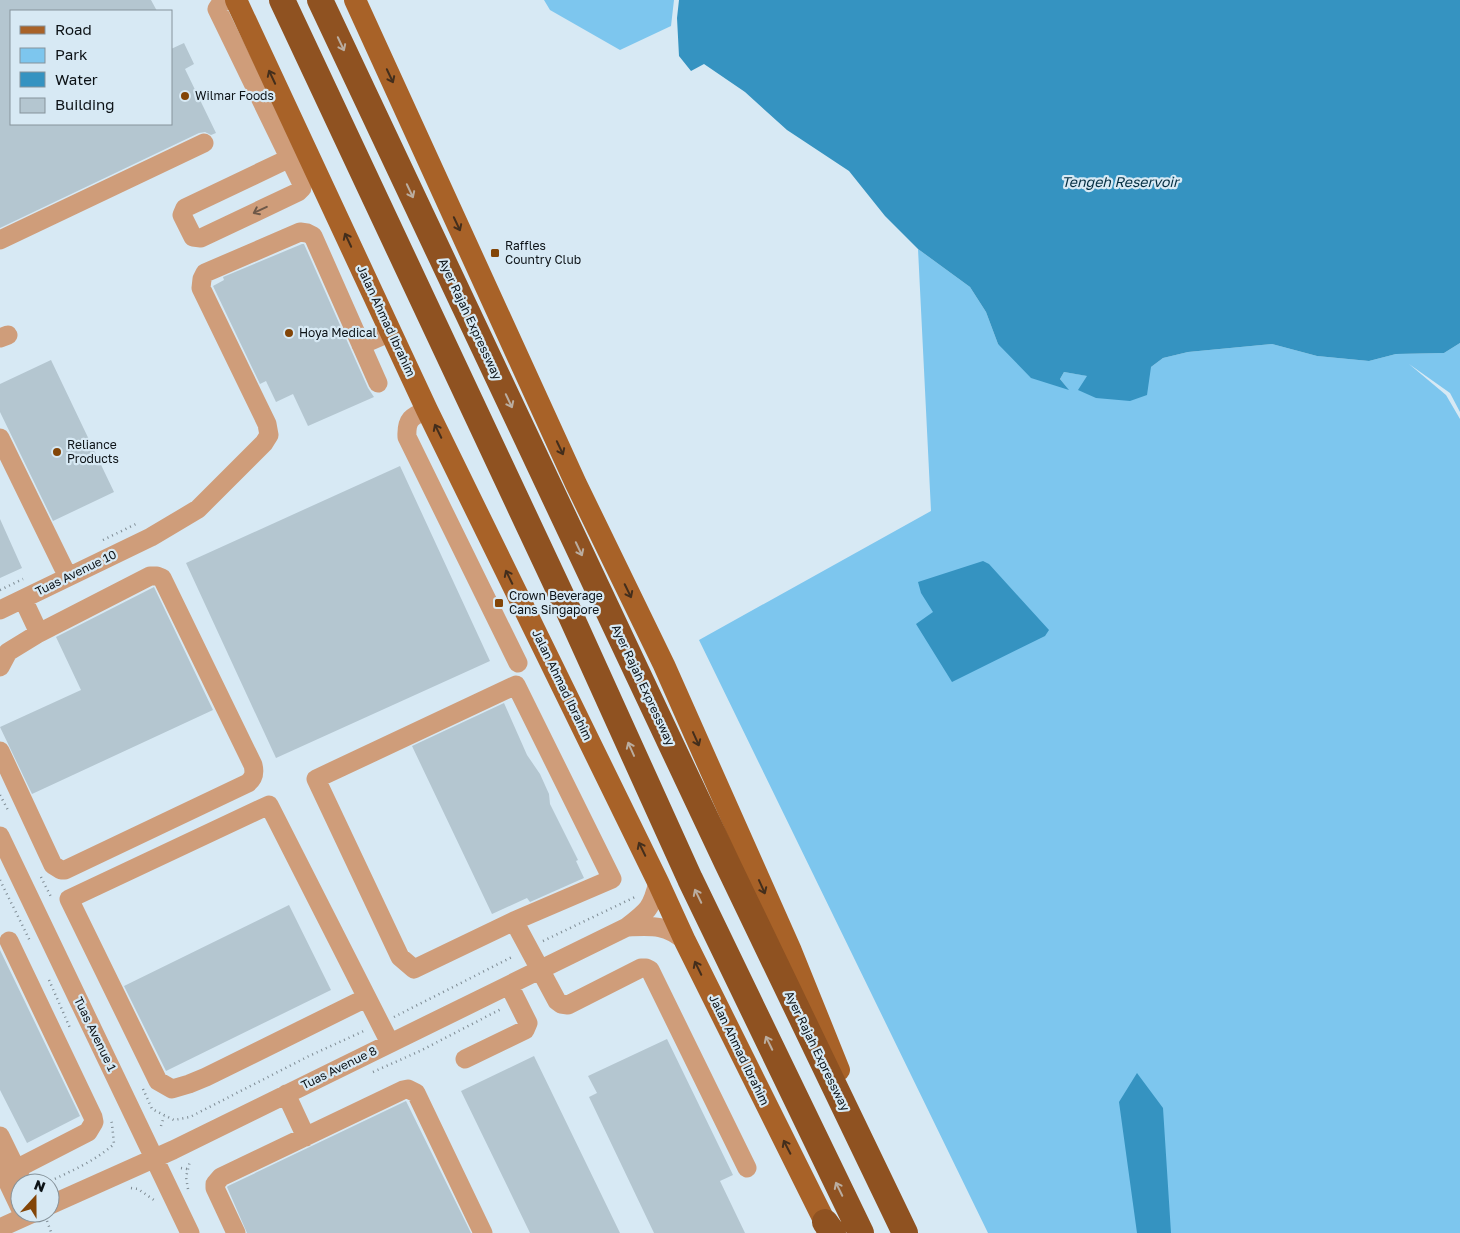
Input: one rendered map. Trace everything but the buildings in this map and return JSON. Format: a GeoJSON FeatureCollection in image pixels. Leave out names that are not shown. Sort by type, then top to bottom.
{"type":"FeatureCollection","features":[{"type":"Feature","properties":{"kind":"highway"},"geometry":{"type":"LineString","coordinates":[[282,0],[565,603],[690,879],[860,1233]]}},
{"type":"Feature","properties":{"kind":"highway","name":"Ayer Rajah Expressway"},"geometry":{"type":"LineString","coordinates":[[320,0],[727,863],[906,1233]]}},
{"type":"Feature","properties":{"kind":"main road","name":"Jalan Ahmad Ibrahim"},"geometry":{"type":"LineString","coordinates":[[236,0],[427,410],[658,882],[684,941],[828,1229]]}},
{"type":"Feature","properties":{"kind":"main road"},"geometry":{"type":"LineString","coordinates":[[355,0],[576,484],[664,665],[791,951],[906,1233]]}},
{"type":"Feature","properties":{"kind":"street"},"geometry":{"type":"LineString","coordinates":[[228,0],[221,3],[217,9],[290,158],[302,188],[298,192],[201,238],[193,237],[182,215],[185,208],[290,158]]}},
{"type":"Feature","properties":{"kind":"street"},"geometry":{"type":"LineString","coordinates":[[0,240],[204,143]]}},
{"type":"Feature","properties":{"kind":"street","name":"Tuas Avenue 10"},"geometry":{"type":"LineString","coordinates":[[0,610],[151,537],[198,509],[264,443],[269,435],[267,424],[201,288],[205,273],[300,232],[307,233],[313,236],[362,345]]}},
{"type":"Feature","properties":{"kind":"street"},"geometry":{"type":"LineString","coordinates":[[378,383],[362,345],[390,332]]}},
{"type":"Feature","properties":{"kind":"street"},"geometry":{"type":"LineString","coordinates":[[427,410],[414,416],[408,422],[406,437],[518,663]]}},
{"type":"Feature","properties":{"kind":"street"},"geometry":{"type":"LineString","coordinates":[[0,438],[68,577]]}},
{"type":"Feature","properties":{"kind":"street"},"geometry":{"type":"LineString","coordinates":[[0,666],[8,652],[38,632],[150,576],[162,578],[253,765],[254,776],[248,783],[66,870],[61,870],[53,864],[0,751]]}},
{"type":"Feature","properties":{"kind":"street"},"geometry":{"type":"LineString","coordinates":[[23,599],[38,632]]}},
{"type":"Feature","properties":{"kind":"street"},"geometry":{"type":"LineString","coordinates":[[516,685],[612,879],[514,921],[414,969],[400,957],[316,779],[516,685]]}},
{"type":"Feature","properties":{"kind":"street"},"geometry":{"type":"LineString","coordinates":[[366,998],[206,1077],[172,1089],[158,1081],[69,899],[269,805],[390,1043]]}},
{"type":"Feature","properties":{"kind":"street","name":"Tuas Avenue 1"},"geometry":{"type":"LineString","coordinates":[[0,836],[190,1233]]}},
{"type":"Feature","properties":{"kind":"street","name":"Tuas Avenue 8"},"geometry":{"type":"LineString","coordinates":[[60,1201],[154,1159],[390,1043],[513,993],[541,970],[627,927],[650,908],[658,882]]}},
{"type":"Feature","properties":{"kind":"street"},"geometry":{"type":"LineString","coordinates":[[514,921],[557,1001],[564,1005],[568,1005],[641,968],[650,970],[747,1168]]}},
{"type":"Feature","properties":{"kind":"street","name":"Tuas Avenue 8"},"geometry":{"type":"LineString","coordinates":[[627,927],[654,926],[667,928],[684,941]]}},
{"type":"Feature","properties":{"kind":"street"},"geometry":{"type":"LineString","coordinates":[[0,1136],[13,1172],[88,1132],[94,1122],[9,941]]}},
{"type":"Feature","properties":{"kind":"street"},"geometry":{"type":"LineString","coordinates":[[465,1059],[525,1030],[528,1023],[513,993]]}},
{"type":"Feature","properties":{"kind":"street"},"geometry":{"type":"LineString","coordinates":[[236,1233],[215,1188],[217,1180],[408,1089],[416,1093],[483,1233]]}},
{"type":"Feature","properties":{"kind":"street"},"geometry":{"type":"LineString","coordinates":[[286,1094],[306,1137]]}},
{"type":"Feature","properties":{"kind":"path"},"geometry":{"type":"LineString","coordinates":[[161,1126],[164,1116],[174,1120],[190,1116],[634,898],[637,893]]}},
{"type":"Feature","properties":{"kind":"path"},"geometry":{"type":"LineString","coordinates":[[365,1075],[420,1051],[513,993]]}},
{"type":"Feature","properties":{"kind":"path"},"geometry":{"type":"LineString","coordinates":[[181,1168],[188,1169],[191,1159]]}},
{"type":"Feature","properties":{"kind":"path"},"geometry":{"type":"LineString","coordinates":[[138,1189],[153,1198],[158,1205]]}},
{"type":"Feature","properties":{"kind":"green space"},"geometry":{"type":"Polygon","coordinates":[[[544,0],[674,0],[671,26],[620,50],[550,10],[544,0]]]}},
{"type":"Feature","properties":{"kind":"green space"},"geometry":{"type":"Polygon","coordinates":[[[918,249],[970,287],[986,312],[998,344],[1068,389],[1060,379],[1064,372],[1088,376],[1151,367],[1163,358],[1188,352],[1272,344],[1317,356],[1369,361],[1396,354],[1444,353],[1460,343],[1460,412],[1450,393],[1409,364],[1446,395],[1460,419],[1460,1233],[988,1233],[699,640],[931,511],[918,249]]]}},
{"type":"Feature","properties":{"kind":"water","name":"Tengeh Reservoir"},"geometry":{"type":"Polygon","coordinates":[[[679,0],[1460,0],[1460,343],[1444,353],[1396,354],[1369,361],[1317,356],[1272,344],[1188,352],[1163,358],[1151,367],[1147,395],[1130,401],[1096,398],[1078,390],[1087,376],[1064,372],[1060,379],[1069,390],[1031,378],[998,344],[986,312],[970,287],[918,249],[885,216],[849,171],[787,130],[745,92],[704,64],[691,71],[679,56],[677,18],[679,0]]]}},
{"type":"Feature","properties":{"kind":"water"},"geometry":{"type":"Polygon","coordinates":[[[983,561],[989,564],[1049,630],[1045,636],[952,682],[916,624],[933,612],[921,593],[918,582],[983,561]]]}},
{"type":"Feature","properties":{"kind":"water"},"geometry":{"type":"Polygon","coordinates":[[[1137,1073],[1163,1108],[1171,1233],[1137,1233],[1119,1102],[1137,1073]]]}},
{"type":"Feature","properties":{"kind":"place","name":"Wilmar Foods"},"geometry":{"type":"Point","coordinates":[185,96]}},
{"type":"Feature","properties":{"kind":"place","name":"Raffles Country Club"},"geometry":{"type":"Point","coordinates":[495,253]}},
{"type":"Feature","properties":{"kind":"place","name":"Hoya Medical"},"geometry":{"type":"Point","coordinates":[289,333]}},
{"type":"Feature","properties":{"kind":"place","name":"Reliance Products"},"geometry":{"type":"Point","coordinates":[57,452]}},
{"type":"Feature","properties":{"kind":"place","name":"Crown Beverage Cans Singapore"},"geometry":{"type":"Point","coordinates":[499,603]}}]}
